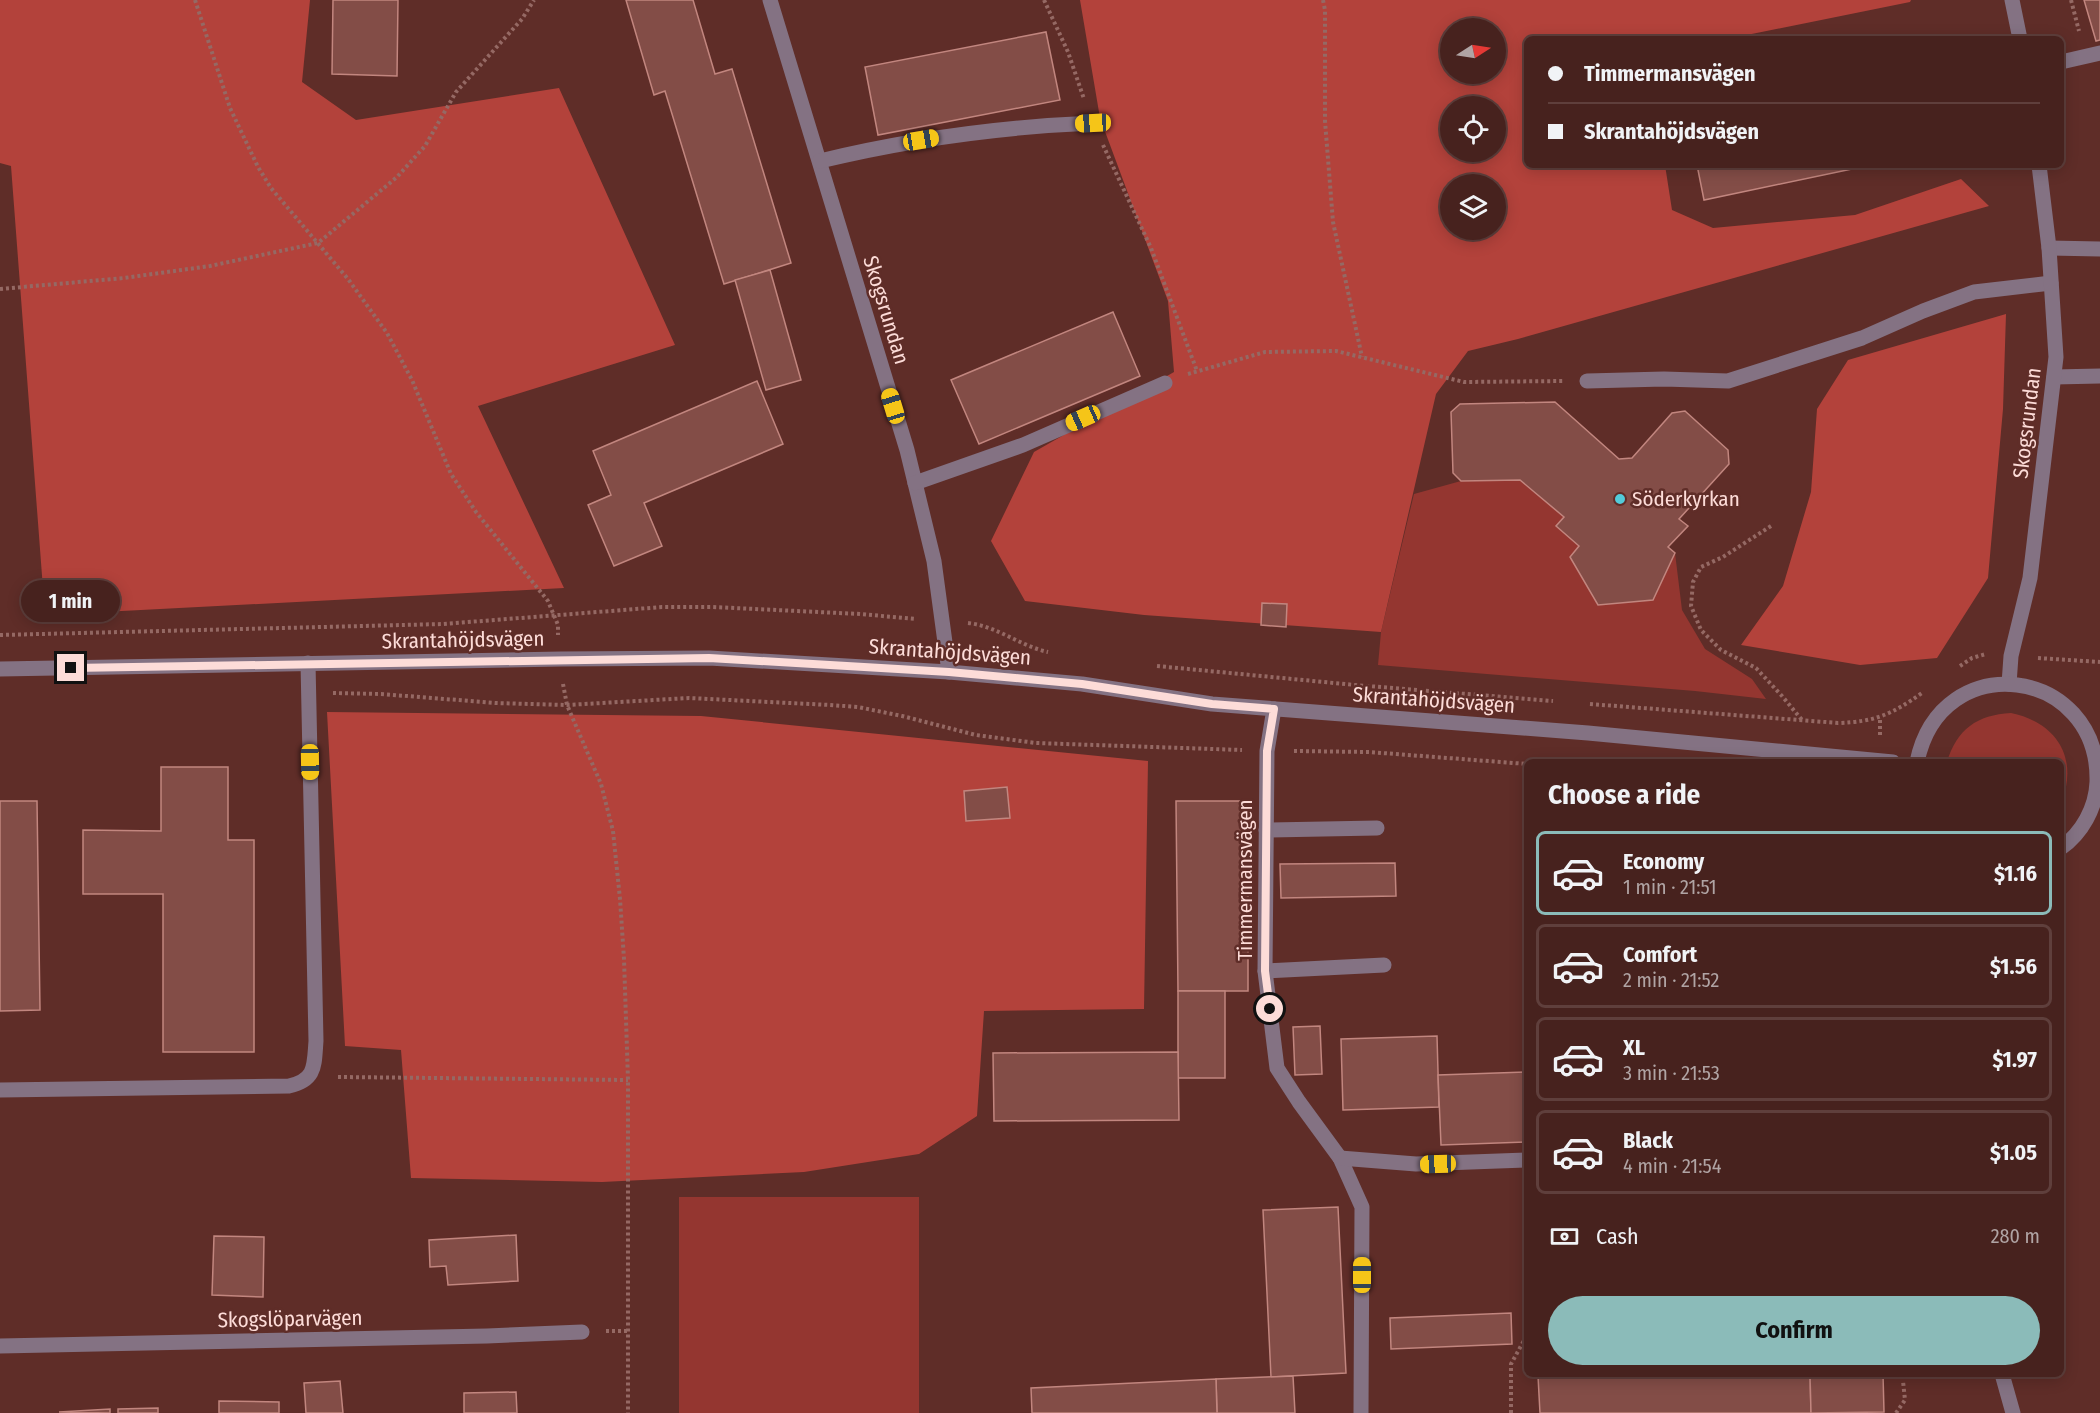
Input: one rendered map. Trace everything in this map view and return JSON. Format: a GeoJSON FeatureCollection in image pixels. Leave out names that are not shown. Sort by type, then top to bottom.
{"type":"FeatureCollection","features":[{"type":"Feature","properties":{"kind":"street","name":"Skogsrundan"},"geometry":{"type":"LineString","coordinates":[[770,0],[915,483],[934,561],[949,672]]}},
{"type":"Feature","properties":{"kind":"street"},"geometry":{"type":"LineString","coordinates":[[2012,0],[2019,36]]}},
{"type":"Feature","properties":{"kind":"street"},"geometry":{"type":"LineString","coordinates":[[2064,61],[2100,53]]}},
{"type":"Feature","properties":{"kind":"street"},"geometry":{"type":"LineString","coordinates":[[820,161],[943,136],[1022,126],[1093,123]]}},
{"type":"Feature","properties":{"kind":"street","name":"Skogsrundan"},"geometry":{"type":"LineString","coordinates":[[2009,684],[2011,656],[2030,578],[2056,357],[2049,248],[2039,168]]}},
{"type":"Feature","properties":{"kind":"street"},"geometry":{"type":"LineString","coordinates":[[2049,248],[2100,249]]}},
{"type":"Feature","properties":{"kind":"street"},"geometry":{"type":"LineString","coordinates":[[1587,381],[1728,381],[1862,338],[1923,311],[1974,292],[2051,283]]}},
{"type":"Feature","properties":{"kind":"street"},"geometry":{"type":"LineString","coordinates":[[2054,377],[2100,376]]}},
{"type":"Feature","properties":{"kind":"street"},"geometry":{"type":"LineString","coordinates":[[915,483],[1023,445],[1164,383]]}},
{"type":"Feature","properties":{"kind":"street","name":"Skrantahöjdsvägen"},"geometry":{"type":"LineString","coordinates":[[0,669],[709,658],[949,672],[1082,684],[1212,704],[1588,733],[1861,759]]}},
{"type":"Feature","properties":{"kind":"street"},"geometry":{"type":"LineString","coordinates":[[0,1090],[289,1086],[302,1083],[309,1077],[313,1068],[316,1041],[308,663]]}},
{"type":"Feature","properties":{"kind":"street"},"geometry":{"type":"LineString","coordinates":[[1918,759],[1920,744],[1931,724],[1946,706],[1965,694],[1986,686],[2009,684],[2028,686],[2063,703],[2087,732],[2095,750],[2099,788],[2083,826],[2064,846]]}},
{"type":"Feature","properties":{"kind":"street","name":"Timmermansvägen"},"geometry":{"type":"LineString","coordinates":[[1274,709],[1267,751],[1265,971],[1277,1068],[1340,1158],[1362,1207],[1361,1413]]}},
{"type":"Feature","properties":{"kind":"street"},"geometry":{"type":"LineString","coordinates":[[1266,830],[1377,828]]}},
{"type":"Feature","properties":{"kind":"street"},"geometry":{"type":"LineString","coordinates":[[1265,971],[1384,965]]}},
{"type":"Feature","properties":{"kind":"street"},"geometry":{"type":"LineString","coordinates":[[1340,1158],[1416,1164],[1524,1160]]}},
{"type":"Feature","properties":{"kind":"street","name":"Skogslöparvägen"},"geometry":{"type":"LineString","coordinates":[[0,1346],[463,1337],[582,1332]]}},
{"type":"Feature","properties":{"kind":"street"},"geometry":{"type":"LineString","coordinates":[[2003,1377],[2013,1413]]}},
{"type":"Feature","properties":{"kind":"path"},"geometry":{"type":"LineString","coordinates":[[0,289],[124,278],[199,268],[318,243],[397,177],[418,154],[456,92],[522,19],[534,0]]}},
{"type":"Feature","properties":{"kind":"path"},"geometry":{"type":"LineString","coordinates":[[1044,0],[1068,52],[1093,123],[1151,248],[1197,371]]}},
{"type":"Feature","properties":{"kind":"path"},"geometry":{"type":"LineString","coordinates":[[1323,0],[1325,10],[1325,122],[1333,222],[1362,357]]}},
{"type":"Feature","properties":{"kind":"path"},"geometry":{"type":"LineString","coordinates":[[1164,383],[1265,352],[1336,351],[1464,381],[1587,381]]}},
{"type":"Feature","properties":{"kind":"path"},"geometry":{"type":"LineString","coordinates":[[1771,526],[1701,567],[1693,582],[1691,606],[1701,630],[1721,650],[1756,668],[1802,721]]}},
{"type":"Feature","properties":{"kind":"path"},"geometry":{"type":"LineString","coordinates":[[309,693],[381,694],[519,704],[567,705],[689,698],[830,705],[858,707],[976,735],[1036,743],[1369,752],[1524,764]]}},
{"type":"Feature","properties":{"kind":"path"},"geometry":{"type":"LineString","coordinates":[[309,1077],[628,1080]]}},
{"type":"Feature","properties":{"kind":"path"},"geometry":{"type":"LineString","coordinates":[[1511,1413],[1510,1364],[1524,1340]]}},
{"type":"Feature","properties":{"kind":"path"},"geometry":{"type":"LineString","coordinates":[[1896,1413],[1905,1400],[1904,1381]]}},
{"type":"Feature","properties":{"kind":"shaded area"},"geometry":{"type":"Polygon","coordinates":[[[0,0],[310,0],[302,82],[356,120],[559,88],[675,345],[478,406],[564,588],[45,615],[11,166],[0,163],[0,0]]]}},
{"type":"Feature","properties":{"kind":"shaded area"},"geometry":{"type":"Polygon","coordinates":[[[1080,0],[1911,0],[1742,36],[1524,36],[1524,168],[1665,168],[1672,210],[1713,228],[1855,215],[1961,179],[1989,206],[1518,339],[1468,351],[1436,394],[1381,632],[1144,615],[1025,601],[991,541],[1034,452],[1174,372],[1168,301],[1100,118],[1080,0]]]}},
{"type":"Feature","properties":{"kind":"shaded area"},"geometry":{"type":"Polygon","coordinates":[[[2006,314],[2003,409],[1988,578],[1937,658],[1860,665],[1741,645],[1783,586],[1811,492],[1817,409],[1848,360],[2006,314]]]}},
{"type":"Feature","properties":{"kind":"shaded area"},"geometry":{"type":"Polygon","coordinates":[[[1520,480],[1564,517],[1556,526],[1579,546],[1570,557],[1598,605],[1653,600],[1675,553],[1682,610],[1705,649],[1752,679],[1766,699],[1378,665],[1381,632],[1414,494],[1461,481],[1520,480]]]}},
{"type":"Feature","properties":{"kind":"shaded area"},"geometry":{"type":"Polygon","coordinates":[[[327,712],[701,716],[1148,761],[1144,1009],[984,1011],[977,1116],[919,1154],[804,1172],[602,1182],[411,1178],[401,1050],[345,1046],[327,712]]]}},
{"type":"Feature","properties":{"kind":"shaded area"},"geometry":{"type":"Polygon","coordinates":[[[2011,713],[2027,718],[2052,734],[2065,758],[2067,772],[2064,794],[2064,759],[1948,759],[1956,741],[1970,726],[1999,714],[2011,713]]]}},
{"type":"Feature","properties":{"kind":"shaded area"},"geometry":{"type":"Polygon","coordinates":[[[679,1197],[919,1197],[919,1413],[679,1413],[679,1197]]]}},
{"type":"Feature","properties":{"kind":"building"},"geometry":{"type":"Polygon","coordinates":[[[333,0],[398,0],[397,76],[332,74],[333,0]]]}},
{"type":"Feature","properties":{"kind":"building"},"geometry":{"type":"Polygon","coordinates":[[[626,0],[693,0],[715,74],[732,69],[791,263],[724,284],[665,91],[654,95],[626,0]]]}},
{"type":"Feature","properties":{"kind":"building"},"geometry":{"type":"Polygon","coordinates":[[[2084,0],[2100,0],[2100,40],[2096,41],[2084,0]]]}},
{"type":"Feature","properties":{"kind":"building"},"geometry":{"type":"Polygon","coordinates":[[[1046,32],[1060,100],[878,135],[865,67],[1046,32]]]}},
{"type":"Feature","properties":{"kind":"building"},"geometry":{"type":"Polygon","coordinates":[[[1698,168],[1857,168],[1704,200],[1698,168]]]}},
{"type":"Feature","properties":{"kind":"building"},"geometry":{"type":"Polygon","coordinates":[[[770,270],[801,380],[766,390],[735,280],[770,270]]]}},
{"type":"Feature","properties":{"kind":"building"},"geometry":{"type":"Polygon","coordinates":[[[1113,312],[1140,376],[979,444],[951,380],[1113,312]]]}},
{"type":"Feature","properties":{"kind":"building"},"geometry":{"type":"Polygon","coordinates":[[[757,381],[783,444],[644,503],[662,546],[614,566],[588,505],[611,495],[593,451],[757,381]]]}},
{"type":"Feature","properties":{"kind":"building","name":"Söderkyrkan"},"geometry":{"type":"Polygon","coordinates":[[[1555,402],[1619,459],[1632,458],[1672,413],[1685,411],[1728,450],[1729,464],[1679,519],[1688,526],[1668,547],[1675,553],[1653,600],[1598,605],[1570,557],[1579,546],[1556,526],[1564,517],[1520,480],[1461,481],[1453,473],[1451,412],[1460,404],[1555,402]]]}},
{"type":"Feature","properties":{"kind":"building"},"geometry":{"type":"Polygon","coordinates":[[[1262,603],[1287,604],[1286,627],[1261,625],[1262,603]]]}},
{"type":"Feature","properties":{"kind":"building"},"geometry":{"type":"Polygon","coordinates":[[[161,767],[228,767],[228,840],[254,840],[254,1052],[163,1052],[163,894],[83,894],[83,830],[161,831],[161,767]]]}},
{"type":"Feature","properties":{"kind":"building"},"geometry":{"type":"Polygon","coordinates":[[[1007,787],[1010,818],[966,821],[964,791],[1007,787]]]}},
{"type":"Feature","properties":{"kind":"building"},"geometry":{"type":"Polygon","coordinates":[[[0,801],[37,801],[40,1010],[0,1011],[0,801]]]}},
{"type":"Feature","properties":{"kind":"building"},"geometry":{"type":"Polygon","coordinates":[[[1176,801],[1248,801],[1248,991],[1178,991],[1176,801]]]}},
{"type":"Feature","properties":{"kind":"building"},"geometry":{"type":"Polygon","coordinates":[[[1395,863],[1396,896],[1281,898],[1280,864],[1395,863]]]}},
{"type":"Feature","properties":{"kind":"building"},"geometry":{"type":"Polygon","coordinates":[[[1178,991],[1225,991],[1225,1078],[1178,1078],[1178,991]]]}},
{"type":"Feature","properties":{"kind":"building"},"geometry":{"type":"Polygon","coordinates":[[[1320,1026],[1322,1074],[1295,1075],[1293,1027],[1320,1026]]]}},
{"type":"Feature","properties":{"kind":"building"},"geometry":{"type":"Polygon","coordinates":[[[1437,1036],[1439,1107],[1343,1110],[1341,1039],[1437,1036]]]}},
{"type":"Feature","properties":{"kind":"building"},"geometry":{"type":"Polygon","coordinates":[[[1178,1052],[1179,1120],[994,1121],[993,1053],[1178,1052]]]}},
{"type":"Feature","properties":{"kind":"building"},"geometry":{"type":"Polygon","coordinates":[[[1524,1072],[1524,1142],[1441,1145],[1438,1075],[1524,1072]]]}},
{"type":"Feature","properties":{"kind":"building"},"geometry":{"type":"Polygon","coordinates":[[[1338,1207],[1346,1373],[1271,1377],[1263,1210],[1338,1207]]]}},
{"type":"Feature","properties":{"kind":"building"},"geometry":{"type":"Polygon","coordinates":[[[516,1235],[518,1281],[448,1285],[446,1266],[430,1267],[429,1240],[516,1235]]]}},
{"type":"Feature","properties":{"kind":"building"},"geometry":{"type":"Polygon","coordinates":[[[214,1236],[264,1237],[263,1297],[212,1295],[214,1236]]]}},
{"type":"Feature","properties":{"kind":"building"},"geometry":{"type":"Polygon","coordinates":[[[1511,1313],[1512,1344],[1391,1349],[1390,1318],[1511,1313]]]}},
{"type":"Feature","properties":{"kind":"building"},"geometry":{"type":"Polygon","coordinates":[[[1293,1376],[1295,1413],[1217,1413],[1216,1379],[1293,1376]]]}},
{"type":"Feature","properties":{"kind":"building"},"geometry":{"type":"Polygon","coordinates":[[[1538,1377],[1810,1377],[1811,1413],[1540,1413],[1538,1377]]]}},
{"type":"Feature","properties":{"kind":"building"},"geometry":{"type":"Polygon","coordinates":[[[1810,1377],[1883,1377],[1884,1412],[1811,1413],[1810,1377]]]}},
{"type":"Feature","properties":{"kind":"building"},"geometry":{"type":"Polygon","coordinates":[[[1216,1379],[1217,1413],[1032,1413],[1031,1388],[1216,1379]]]}},
{"type":"Feature","properties":{"kind":"building"},"geometry":{"type":"Polygon","coordinates":[[[340,1381],[343,1413],[306,1413],[304,1383],[340,1381]]]}},
{"type":"Feature","properties":{"kind":"building"},"geometry":{"type":"Polygon","coordinates":[[[516,1392],[517,1413],[464,1413],[464,1393],[516,1392]]]}},
{"type":"Feature","properties":{"kind":"building"},"geometry":{"type":"Polygon","coordinates":[[[219,1401],[279,1402],[279,1413],[219,1413],[219,1401]]]}},
{"type":"Feature","properties":{"kind":"building"},"geometry":{"type":"Polygon","coordinates":[[[158,1408],[158,1413],[118,1413],[118,1409],[158,1408]]]}},
{"type":"Feature","properties":{"kind":"building"},"geometry":{"type":"Polygon","coordinates":[[[110,1409],[110,1413],[59,1412],[110,1409]]]}},
{"type":"Feature","properties":{"kind":"place","name":"Söderkyrkan"},"geometry":{"type":"Point","coordinates":[1620,499]}},
{"type":"Feature","properties":{"kind":"route"},"geometry":{"type":"LineString","coordinates":[[71,668],[709,658],[949,672],[1082,684],[1212,704],[1274,709],[1267,751],[1265,971],[1270,1009]]}}]}
